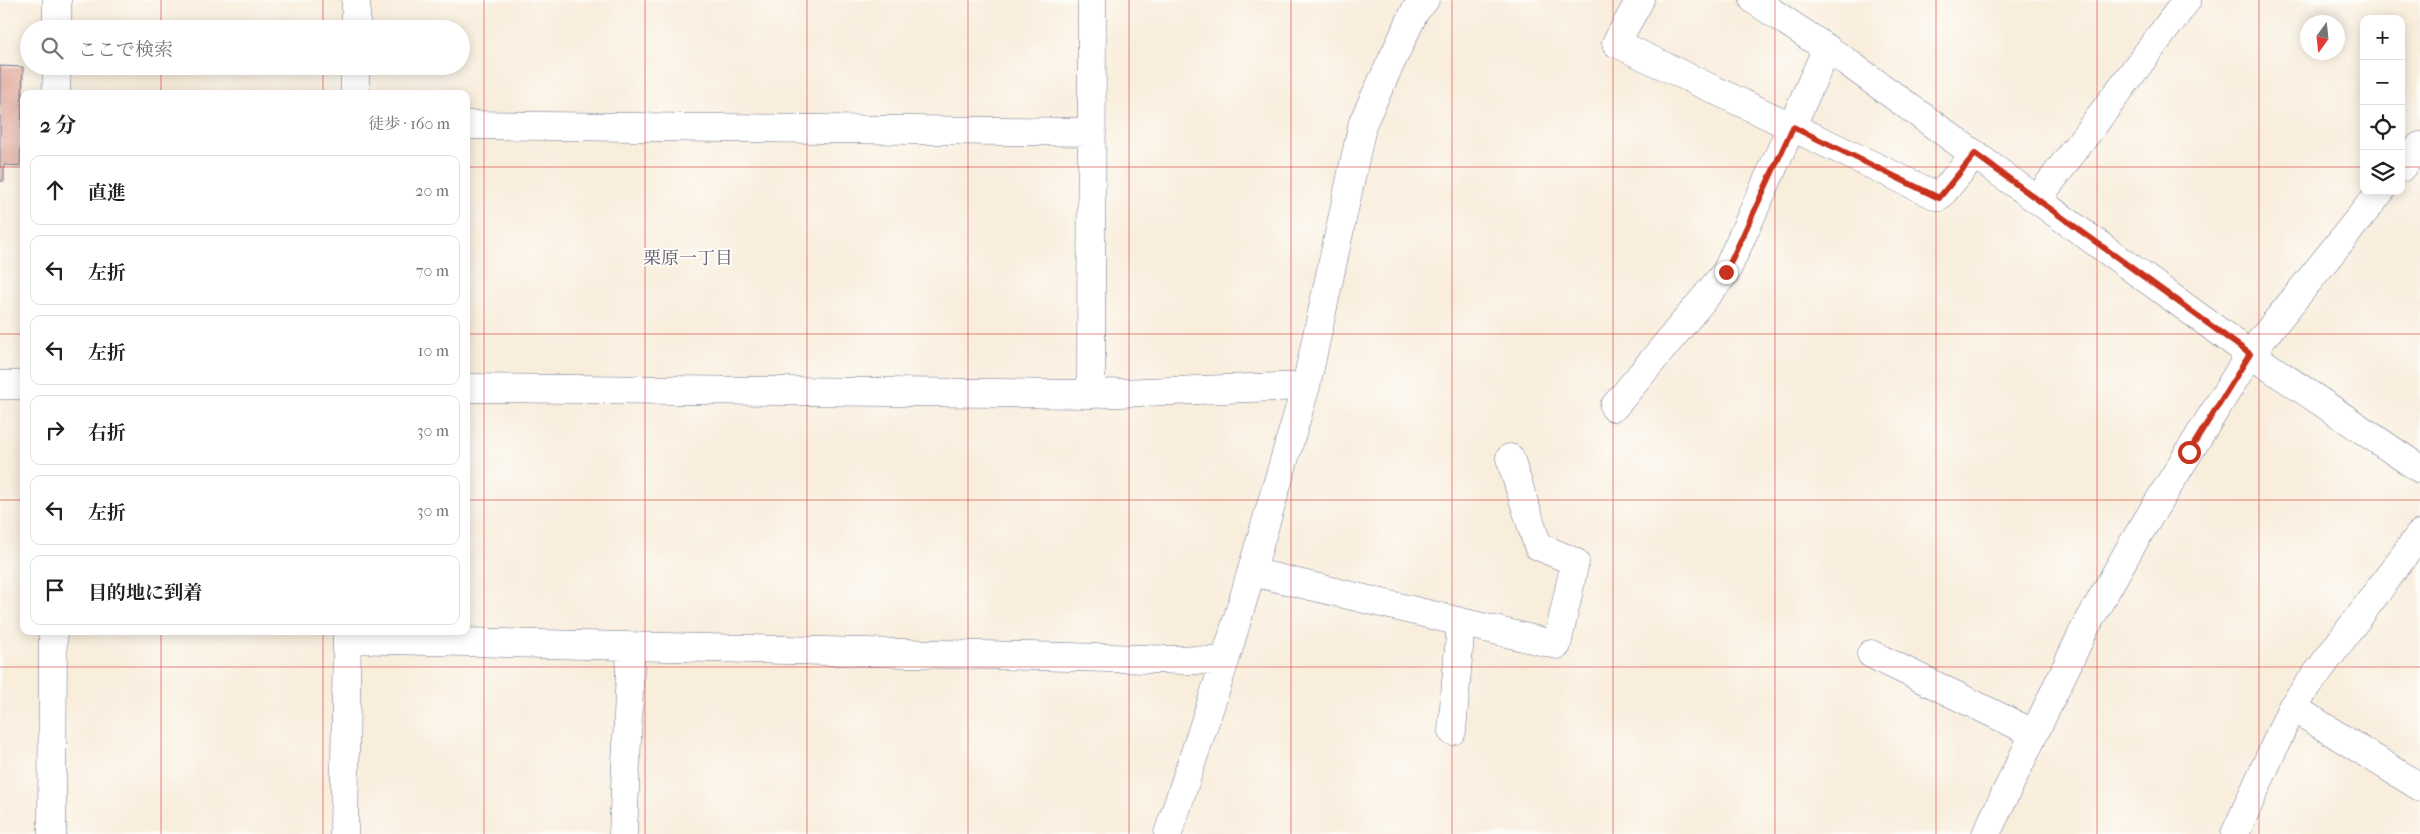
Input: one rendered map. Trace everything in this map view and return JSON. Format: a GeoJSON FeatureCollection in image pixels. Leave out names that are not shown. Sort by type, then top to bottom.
{"type":"FeatureCollection","features":[{"type":"Feature","properties":{"kind":"street"},"geometry":{"type":"LineString","coordinates":[[57,0],[57,20]]}},
{"type":"Feature","properties":{"kind":"street"},"geometry":{"type":"LineString","coordinates":[[356,0],[356,20]]}},
{"type":"Feature","properties":{"kind":"street"},"geometry":{"type":"LineString","coordinates":[[1091,394],[1092,0]]}},
{"type":"Feature","properties":{"kind":"street"},"geometry":{"type":"LineString","coordinates":[[1168,834],[1226,661],[1306,386],[1363,122],[1415,11],[1425,0]]}},
{"type":"Feature","properties":{"kind":"street"},"geometry":{"type":"LineString","coordinates":[[1640,0],[1616,43],[1939,198],[1975,154]]}},
{"type":"Feature","properties":{"kind":"street"},"geometry":{"type":"LineString","coordinates":[[1754,0],[1827,48],[2250,354],[2420,469]]}},
{"type":"Feature","properties":{"kind":"street"},"geometry":{"type":"LineString","coordinates":[[2037,200],[2187,0]]}},
{"type":"Feature","properties":{"kind":"street"},"geometry":{"type":"LineString","coordinates":[[1614,407],[1726,272],[1827,48]]}},
{"type":"Feature","properties":{"kind":"street"},"geometry":{"type":"LineString","coordinates":[[56,75],[56,90]]}},
{"type":"Feature","properties":{"kind":"street"},"geometry":{"type":"LineString","coordinates":[[355,75],[355,90]]}},
{"type":"Feature","properties":{"kind":"street"},"geometry":{"type":"LineString","coordinates":[[470,124],[1092,132]]}},
{"type":"Feature","properties":{"kind":"street"},"geometry":{"type":"LineString","coordinates":[[2405,163],[2420,146]]}},
{"type":"Feature","properties":{"kind":"street"},"geometry":{"type":"LineString","coordinates":[[1986,834],[2084,630],[2130,548],[2250,354],[2378,195]]}},
{"type":"Feature","properties":{"kind":"street"},"geometry":{"type":"LineString","coordinates":[[0,384],[20,385]]}},
{"type":"Feature","properties":{"kind":"street"},"geometry":{"type":"LineString","coordinates":[[470,388],[1091,394],[1306,386]]}},
{"type":"Feature","properties":{"kind":"street"},"geometry":{"type":"LineString","coordinates":[[1252,572],[1557,645],[1575,562],[1538,546],[1510,458]]}},
{"type":"Feature","properties":{"kind":"street"},"geometry":{"type":"LineString","coordinates":[[2235,834],[2292,707],[2420,534]]}},
{"type":"Feature","properties":{"kind":"street"},"geometry":{"type":"LineString","coordinates":[[1452,731],[1461,622]]}},
{"type":"Feature","properties":{"kind":"street"},"geometry":{"type":"LineString","coordinates":[[52,834],[53,635]]}},
{"type":"Feature","properties":{"kind":"street"},"geometry":{"type":"LineString","coordinates":[[344,834],[347,635],[631,646],[1226,661]]}},
{"type":"Feature","properties":{"kind":"street"},"geometry":{"type":"LineString","coordinates":[[623,834],[631,646]]}},
{"type":"Feature","properties":{"kind":"street"},"geometry":{"type":"LineString","coordinates":[[1871,654],[2033,733]]}},
{"type":"Feature","properties":{"kind":"street"},"geometry":{"type":"LineString","coordinates":[[2292,707],[2420,787]]}},
{"type":"Feature","properties":{"kind":"building"},"geometry":{"type":"Polygon","coordinates":[[[0,66],[20,67],[20,75],[23,75],[22,90],[20,90],[20,166],[4,165],[4,181],[0,181],[0,66]]]}},
{"type":"Feature","properties":{"kind":"district","name":"栗原一丁目"},"geometry":{"type":"Point","coordinates":[688,258]}},
{"type":"Feature","properties":{"kind":"route"},"geometry":{"type":"LineString","coordinates":[[1726,272],[1793,127],[1939,198],[1975,154],[2250,354],[2189,452]]}}]}
